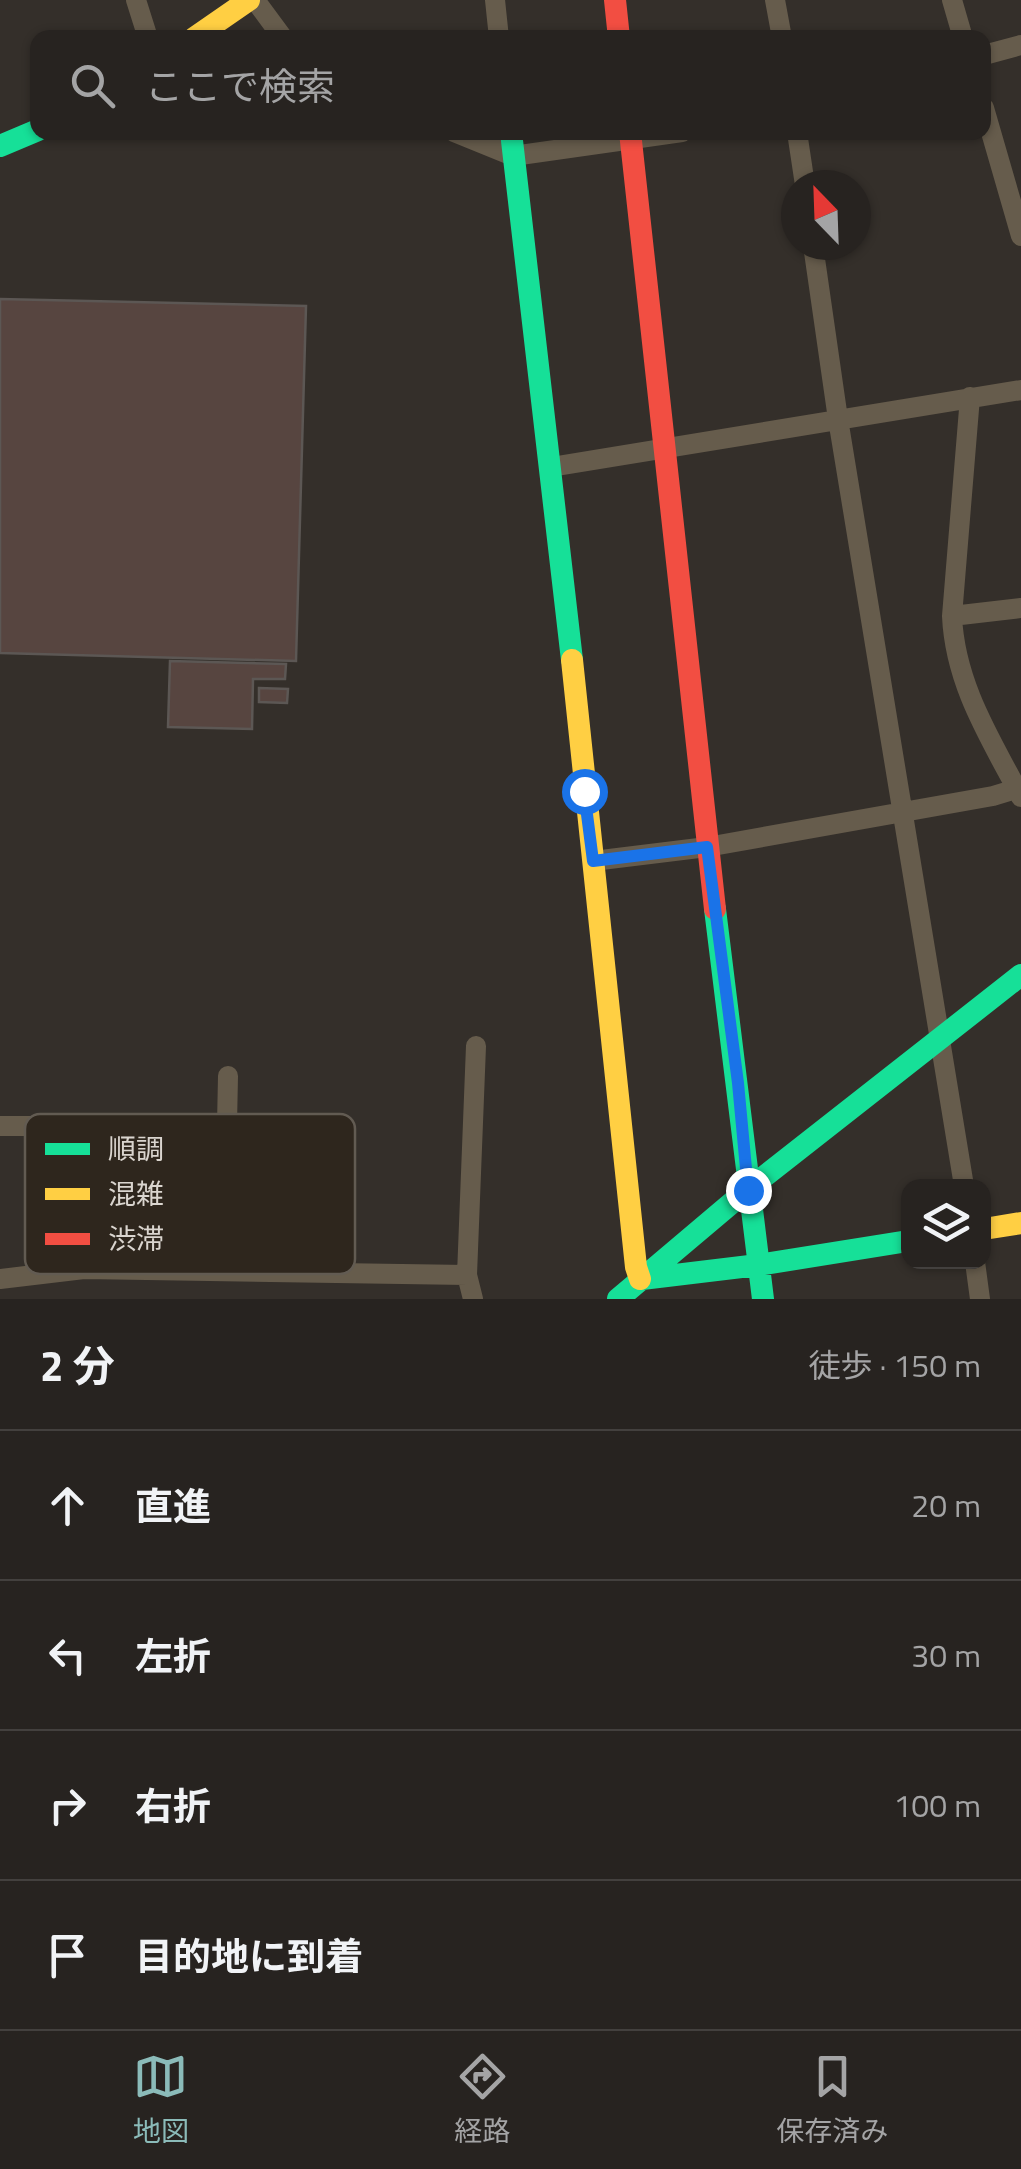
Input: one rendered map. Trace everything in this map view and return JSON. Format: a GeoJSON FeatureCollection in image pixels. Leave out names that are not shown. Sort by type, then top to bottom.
{"type":"FeatureCollection","features":[{"type":"Feature","properties":{"kind":"street"},"geometry":{"type":"LineString","coordinates":[[136,0],[145,30]]}},
{"type":"Feature","properties":{"kind":"street"},"geometry":{"type":"LineString","coordinates":[[206,30],[252,0],[276,30]]}},
{"type":"Feature","properties":{"kind":"street"},"geometry":{"type":"LineString","coordinates":[[495,0],[498,30]]}},
{"type":"Feature","properties":{"kind":"street"},"geometry":{"type":"LineString","coordinates":[[615,0],[618,30]]}},
{"type":"Feature","properties":{"kind":"street"},"geometry":{"type":"LineString","coordinates":[[775,0],[781,30]]}},
{"type":"Feature","properties":{"kind":"street"},"geometry":{"type":"LineString","coordinates":[[952,0],[961,30]]}},
{"type":"Feature","properties":{"kind":"street"},"geometry":{"type":"LineString","coordinates":[[991,53],[1021,44]]}},
{"type":"Feature","properties":{"kind":"street"},"geometry":{"type":"LineString","coordinates":[[991,132],[1021,236]]}},
{"type":"Feature","properties":{"kind":"street"},"geometry":{"type":"LineString","coordinates":[[0,146],[30,133]]}},
{"type":"Feature","properties":{"kind":"street"},"geometry":{"type":"LineString","coordinates":[[579,140],[512,144],[640,1279]]}},
{"type":"Feature","properties":{"kind":"street"},"geometry":{"type":"LineString","coordinates":[[630,140],[667,450],[707,847],[764,1299]]}},
{"type":"Feature","properties":{"kind":"street"},"geometry":{"type":"LineString","coordinates":[[798,140],[802,170]]}},
{"type":"Feature","properties":{"kind":"street"},"geometry":{"type":"LineString","coordinates":[[815,260],[963,1179]]}},
{"type":"Feature","properties":{"kind":"street"},"geometry":{"type":"LineString","coordinates":[[551,467],[1021,390]]}},
{"type":"Feature","properties":{"kind":"street"},"geometry":{"type":"LineString","coordinates":[[593,861],[707,847],[1019,793],[968,697],[954,648],[952,616],[970,396]]}},
{"type":"Feature","properties":{"kind":"street"},"geometry":{"type":"LineString","coordinates":[[952,616],[1021,608]]}},
{"type":"Feature","properties":{"kind":"street"},"geometry":{"type":"LineString","coordinates":[[618,1299],[748,1190],[1021,975]]}},
{"type":"Feature","properties":{"kind":"street"},"geometry":{"type":"LineString","coordinates":[[473,1299],[468,1274],[476,1046]]}},
{"type":"Feature","properties":{"kind":"street"},"geometry":{"type":"LineString","coordinates":[[228,1076],[228,1114]]}},
{"type":"Feature","properties":{"kind":"street"},"geometry":{"type":"LineString","coordinates":[[991,1228],[1021,1223]]}},
{"type":"Feature","properties":{"kind":"street"},"geometry":{"type":"LineString","coordinates":[[640,1279],[758,1266],[901,1242]]}},
{"type":"Feature","properties":{"kind":"street"},"geometry":{"type":"LineString","coordinates":[[976,1269],[980,1299]]}},
{"type":"Feature","properties":{"kind":"street"},"geometry":{"type":"LineString","coordinates":[[355,1272],[468,1274]]}},
{"type":"Feature","properties":{"kind":"street"},"geometry":{"type":"LineString","coordinates":[[0,1278],[37,1274]]}},
{"type":"Feature","properties":{"kind":"building"},"geometry":{"type":"Polygon","coordinates":[[[0,299],[306,306],[296,661],[0,653],[0,299]]]}},
{"type":"Feature","properties":{"kind":"building"},"geometry":{"type":"Polygon","coordinates":[[[170,661],[286,664],[285,679],[253,679],[252,729],[168,727],[170,661]]]}},
{"type":"Feature","properties":{"kind":"building"},"geometry":{"type":"Polygon","coordinates":[[[259,688],[288,689],[287,703],[259,702],[259,688]]]}},
{"type":"Feature","properties":{"kind":"traffic: fast"},"geometry":{"type":"LineString","coordinates":[[0,146],[30,133]]}},
{"type":"Feature","properties":{"kind":"traffic: fast"},"geometry":{"type":"LineString","coordinates":[[512,140],[572,660]]}},
{"type":"Feature","properties":{"kind":"traffic: fast"},"geometry":{"type":"LineString","coordinates":[[715,909],[763,1299]]}},
{"type":"Feature","properties":{"kind":"traffic: fast"},"geometry":{"type":"LineString","coordinates":[[618,1299],[747,1190],[1021,975]]}},
{"type":"Feature","properties":{"kind":"traffic: fast"},"geometry":{"type":"LineString","coordinates":[[642,1279],[901,1242]]}},
{"type":"Feature","properties":{"kind":"traffic: slow"},"geometry":{"type":"LineString","coordinates":[[206,30],[249,0]]}},
{"type":"Feature","properties":{"kind":"traffic: slow"},"geometry":{"type":"LineString","coordinates":[[572,660],[640,1279]]}},
{"type":"Feature","properties":{"kind":"traffic: slow"},"geometry":{"type":"LineString","coordinates":[[991,1228],[1021,1223]]}},
{"type":"Feature","properties":{"kind":"traffic: jam"},"geometry":{"type":"LineString","coordinates":[[615,0],[618,30]]}},
{"type":"Feature","properties":{"kind":"traffic: jam"},"geometry":{"type":"LineString","coordinates":[[631,140],[715,909]]}},
{"type":"Feature","properties":{"kind":"route"},"geometry":{"type":"LineString","coordinates":[[584,791],[593,861],[707,847],[748,1190]]}}]}
